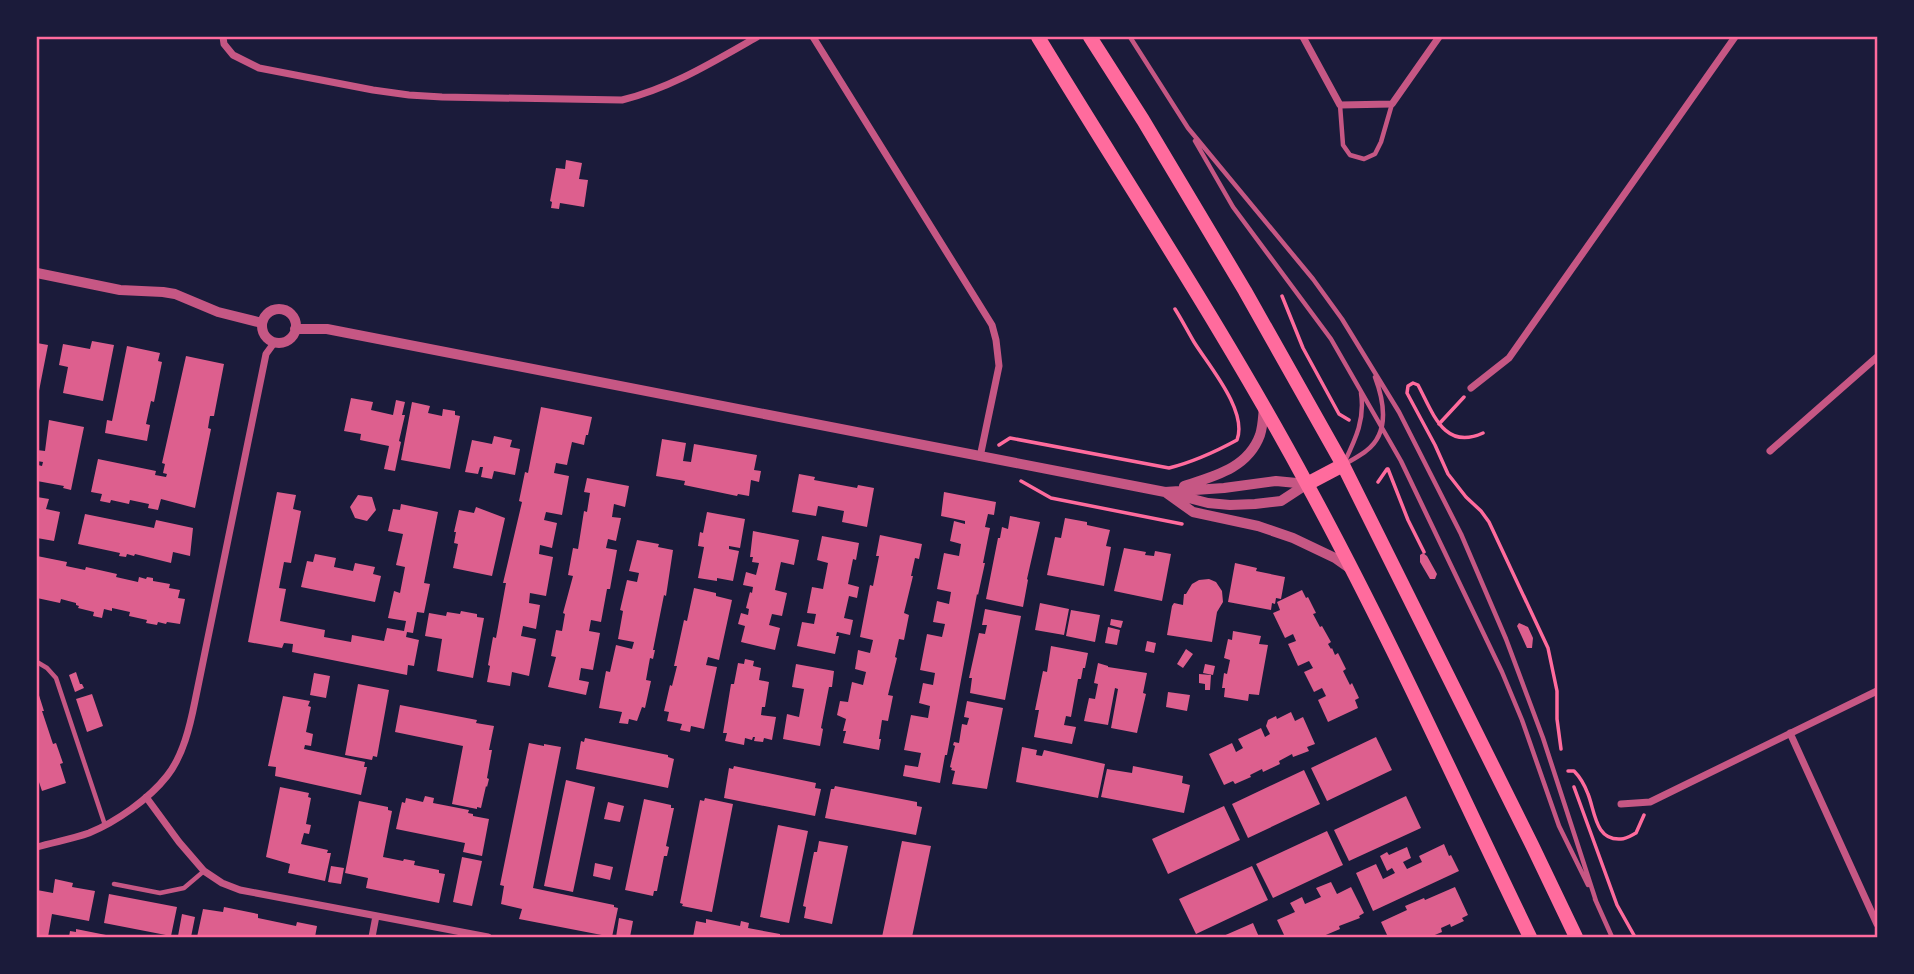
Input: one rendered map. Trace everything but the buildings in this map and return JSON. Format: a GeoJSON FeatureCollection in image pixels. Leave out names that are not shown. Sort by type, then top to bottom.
{"type":"FeatureCollection","features":[{"type":"Feature","properties":{"kind":"highway"},"geometry":{"type":"LineString","coordinates":[[1038,37],[1264,406],[1307,484],[1354,572],[1530,937]]}},
{"type":"Feature","properties":{"kind":"highway"},"geometry":{"type":"LineString","coordinates":[[1090,37],[1238,279],[1343,465],[1576,937]]}},
{"type":"Feature","properties":{"kind":"highway"},"geometry":{"type":"LineString","coordinates":[[1307,484],[1343,465]]}},
{"type":"Feature","properties":{"kind":"street"},"geometry":{"type":"LineString","coordinates":[[223,37],[233,55],[259,68],[373,90],[431,96],[622,100],[647,94],[676,81],[757,37]]}},
{"type":"Feature","properties":{"kind":"street"},"geometry":{"type":"LineString","coordinates":[[813,37],[992,326],[999,366],[980,457]]}},
{"type":"Feature","properties":{"kind":"street"},"geometry":{"type":"LineString","coordinates":[[1303,37],[1339,105],[1392,104],[1439,37]]}},
{"type":"Feature","properties":{"kind":"street"},"geometry":{"type":"LineString","coordinates":[[1471,388],[1509,358],[1735,37]]}},
{"type":"Feature","properties":{"kind":"street"},"geometry":{"type":"LineString","coordinates":[[37,273],[120,290],[163,292],[218,313],[232,314],[262,323]]}},
{"type":"Feature","properties":{"kind":"street"},"geometry":{"type":"LineString","coordinates":[[281,309],[291,315],[295,328],[290,339],[274,343],[266,337],[262,323],[267,314],[281,309]]}},
{"type":"Feature","properties":{"kind":"street"},"geometry":{"type":"LineString","coordinates":[[295,328],[339,332],[1165,492],[1208,503],[1230,505],[1281,501],[1307,484]]}},
{"type":"Feature","properties":{"kind":"street"},"geometry":{"type":"LineString","coordinates":[[37,847],[89,832],[121,816],[167,776],[184,742],[263,365],[266,354],[274,343]]}},
{"type":"Feature","properties":{"kind":"street"},"geometry":{"type":"LineString","coordinates":[[1770,451],[1877,357]]}},
{"type":"Feature","properties":{"kind":"street"},"geometry":{"type":"LineString","coordinates":[[1165,492],[1224,474],[1240,463],[1252,450],[1261,433],[1264,406]]}},
{"type":"Feature","properties":{"kind":"street"},"geometry":{"type":"LineString","coordinates":[[1165,492],[1276,481],[1307,484]]}},
{"type":"Feature","properties":{"kind":"street"},"geometry":{"type":"LineString","coordinates":[[1165,492],[1193,512],[1258,526],[1293,538],[1335,558],[1354,572]]}},
{"type":"Feature","properties":{"kind":"street"},"geometry":{"type":"LineString","coordinates":[[1621,804],[1650,802],[1877,691]]}},
{"type":"Feature","properties":{"kind":"street"},"geometry":{"type":"LineString","coordinates":[[1790,733],[1877,924]]}},
{"type":"Feature","properties":{"kind":"street"},"geometry":{"type":"LineString","coordinates":[[146,797],[178,842],[204,871],[222,883],[240,890],[488,937]]}},
{"type":"Feature","properties":{"kind":"street"},"geometry":{"type":"LineString","coordinates":[[372,937],[376,916]]}},
{"type":"Feature","properties":{"kind":"lane"},"geometry":{"type":"LineString","coordinates":[[1130,37],[1188,128],[1233,207],[1331,339],[1401,461],[1502,672],[1559,826],[1612,937]]}},
{"type":"Feature","properties":{"kind":"lane"},"geometry":{"type":"LineString","coordinates":[[1339,105],[1343,145],[1350,155],[1364,159],[1375,154],[1392,104]]}},
{"type":"Feature","properties":{"kind":"lane"},"geometry":{"type":"LineString","coordinates":[[1188,128],[1313,279],[1342,319],[1399,412],[1461,534],[1502,627],[1543,738],[1596,901]]}},
{"type":"Feature","properties":{"kind":"lane"},"geometry":{"type":"LineString","coordinates":[[1343,465],[1368,450],[1382,427],[1382,397],[1369,363]]}},
{"type":"Feature","properties":{"kind":"lane"},"geometry":{"type":"LineString","coordinates":[[1343,465],[1359,433],[1363,408],[1360,389]]}},
{"type":"Feature","properties":{"kind":"lane"},"geometry":{"type":"LineString","coordinates":[[37,662],[56,678],[105,825]]}},
{"type":"Feature","properties":{"kind":"lane"},"geometry":{"type":"LineString","coordinates":[[114,884],[160,893],[184,888],[204,871]]}},
{"type":"Feature","properties":{"kind":"path"},"geometry":{"type":"LineString","coordinates":[[1281,293],[1303,348],[1339,414],[1351,421]]}},
{"type":"Feature","properties":{"kind":"path"},"geometry":{"type":"LineString","coordinates":[[1010,438],[1168,467],[1213,453],[1237,440],[1240,432],[1235,411],[1215,370],[1175,309]]}},
{"type":"Feature","properties":{"kind":"path"},"geometry":{"type":"LineString","coordinates":[[1483,433],[1464,438],[1453,436],[1439,424],[1418,385],[1413,383],[1408,386],[1407,393],[1448,474],[1489,522],[1548,648],[1557,691],[1556,719],[1564,758]]}},
{"type":"Feature","properties":{"kind":"path"},"geometry":{"type":"LineString","coordinates":[[1439,424],[1471,388]]}},
{"type":"Feature","properties":{"kind":"path"},"geometry":{"type":"LineString","coordinates":[[1378,482],[1388,468],[1408,520],[1424,552]]}},
{"type":"Feature","properties":{"kind":"path"},"geometry":{"type":"LineString","coordinates":[[1051,498],[1190,526]]}},
{"type":"Feature","properties":{"kind":"path"},"geometry":{"type":"LineString","coordinates":[[1568,771],[1574,771],[1578,775],[1588,794],[1596,825],[1608,837],[1622,839],[1636,833],[1650,802]]}},
{"type":"Feature","properties":{"kind":"path"},"geometry":{"type":"LineString","coordinates":[[1572,783],[1617,905],[1635,937]]}}]}
